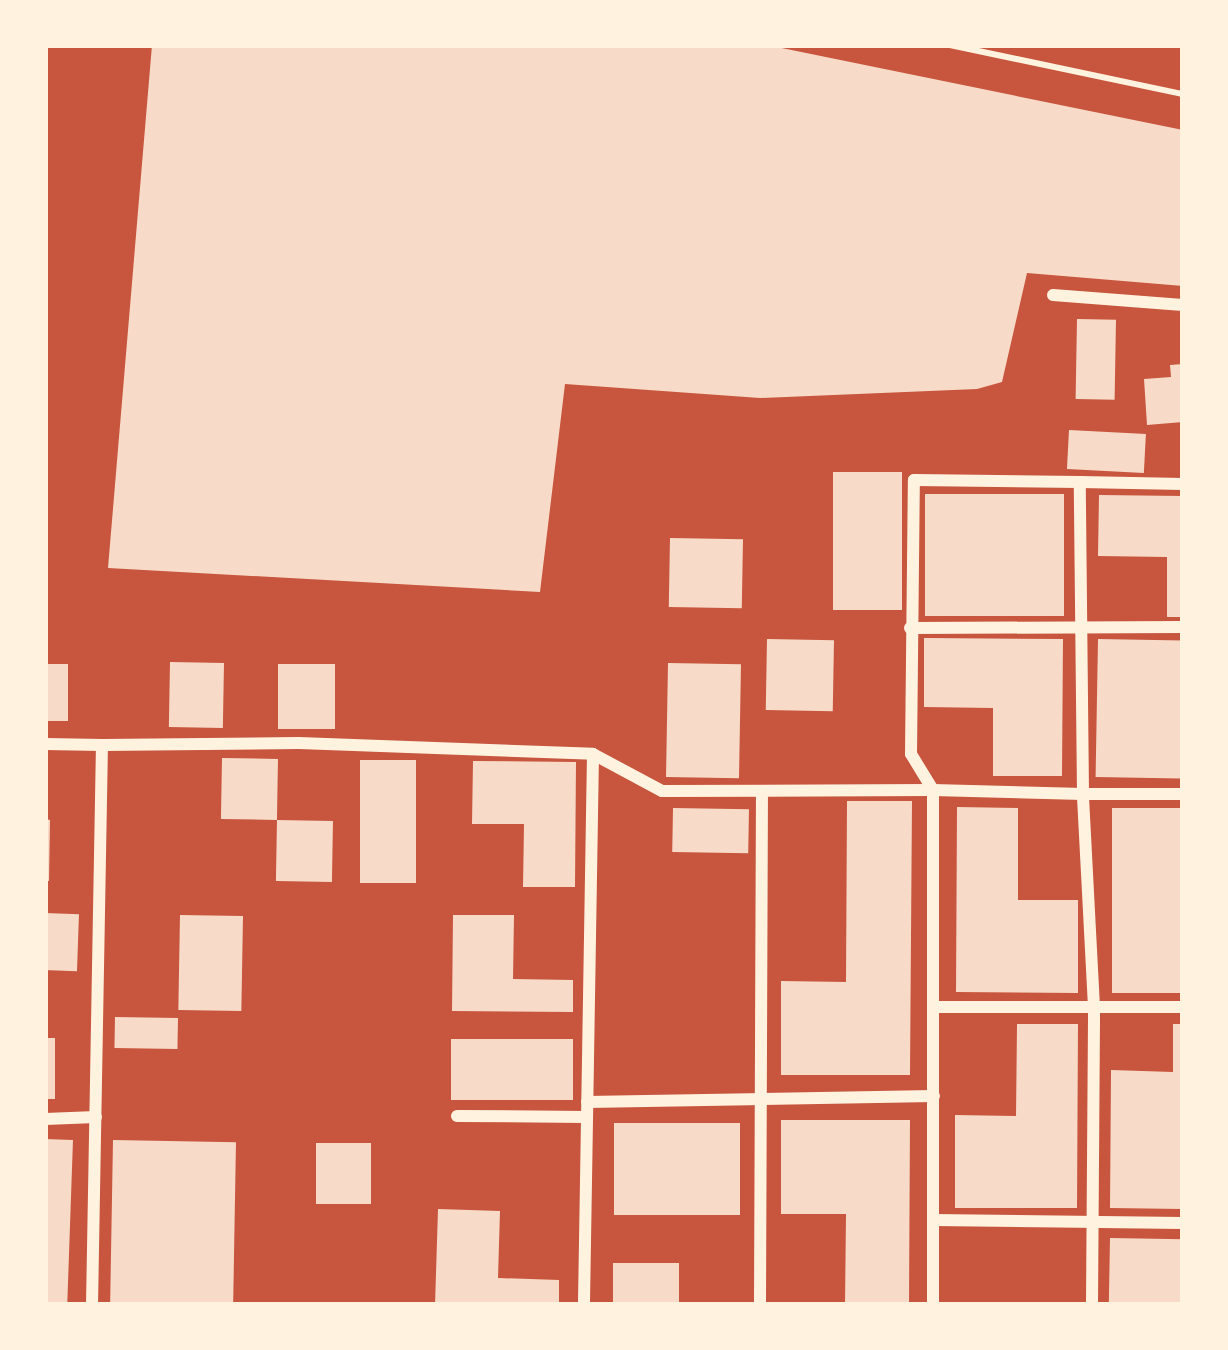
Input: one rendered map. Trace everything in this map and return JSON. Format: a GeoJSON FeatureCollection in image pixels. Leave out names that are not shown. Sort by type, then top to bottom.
{"type":"FeatureCollection","features":[{"type":"Feature","properties":{"kind":"street"},"geometry":{"type":"LineString","coordinates":[[1053,295],[1183,304]]}},
{"type":"Feature","properties":{"kind":"street"},"geometry":{"type":"LineString","coordinates":[[933,1305],[933,790],[911,754],[914,480],[1183,484]]}},
{"type":"Feature","properties":{"kind":"street"},"geometry":{"type":"LineString","coordinates":[[1080,482],[1084,794],[1094,1007],[1092,1305]]}},
{"type":"Feature","properties":{"kind":"street"},"geometry":{"type":"LineString","coordinates":[[910,628],[1183,627]]}},
{"type":"Feature","properties":{"kind":"street"},"geometry":{"type":"LineString","coordinates":[[45,744],[592,754],[662,791],[1183,794]]}},
{"type":"Feature","properties":{"kind":"street"},"geometry":{"type":"LineString","coordinates":[[92,1305],[101,745]]}},
{"type":"Feature","properties":{"kind":"street"},"geometry":{"type":"LineString","coordinates":[[584,1305],[592,754]]}},
{"type":"Feature","properties":{"kind":"street"},"geometry":{"type":"LineString","coordinates":[[760,1305],[762,792]]}},
{"type":"Feature","properties":{"kind":"street"},"geometry":{"type":"LineString","coordinates":[[934,1007],[1183,1007]]}},
{"type":"Feature","properties":{"kind":"street"},"geometry":{"type":"LineString","coordinates":[[587,1102],[934,1096]]}},
{"type":"Feature","properties":{"kind":"street"},"geometry":{"type":"LineString","coordinates":[[457,1116],[586,1117]]}},
{"type":"Feature","properties":{"kind":"street"},"geometry":{"type":"LineString","coordinates":[[45,1119],[96,1117]]}},
{"type":"Feature","properties":{"kind":"street"},"geometry":{"type":"LineString","coordinates":[[933,1220],[1183,1223]]}},
{"type":"Feature","properties":{"kind":"lane"},"geometry":{"type":"LineString","coordinates":[[950,45],[1183,94]]}},
{"type":"Feature","properties":{"kind":"building"},"geometry":{"type":"Polygon","coordinates":[[[152,45],[767,45],[1183,130],[1183,286],[1027,273],[1002,382],[977,389],[760,398],[565,384],[540,592],[108,568],[152,45]]]}},
{"type":"Feature","properties":{"kind":"building"},"geometry":{"type":"Polygon","coordinates":[[[1077,319],[1116,320],[1115,400],[1076,399],[1077,319]]]}},
{"type":"Feature","properties":{"kind":"building"},"geometry":{"type":"Polygon","coordinates":[[[1183,364],[1183,422],[1147,425],[1144,379],[1171,377],[1170,365],[1183,364]]]}},
{"type":"Feature","properties":{"kind":"building"},"geometry":{"type":"Polygon","coordinates":[[[1069,430],[1146,434],[1144,473],[1067,469],[1069,430]]]}},
{"type":"Feature","properties":{"kind":"building"},"geometry":{"type":"Polygon","coordinates":[[[833,472],[902,472],[902,610],[833,610],[833,472]]]}},
{"type":"Feature","properties":{"kind":"building"},"geometry":{"type":"Polygon","coordinates":[[[925,494],[1064,494],[1064,616],[925,616],[925,494]]]}},
{"type":"Feature","properties":{"kind":"building"},"geometry":{"type":"Polygon","coordinates":[[[1099,495],[1183,496],[1183,617],[1167,617],[1167,557],[1098,556],[1099,495]]]}},
{"type":"Feature","properties":{"kind":"building"},"geometry":{"type":"Polygon","coordinates":[[[670,538],[743,539],[742,608],[669,607],[670,538]]]}},
{"type":"Feature","properties":{"kind":"building"},"geometry":{"type":"Polygon","coordinates":[[[924,638],[1063,639],[1062,776],[993,776],[993,708],[924,707],[924,638]]]}},
{"type":"Feature","properties":{"kind":"building"},"geometry":{"type":"Polygon","coordinates":[[[767,639],[834,640],[833,711],[766,710],[767,639]]]}},
{"type":"Feature","properties":{"kind":"building"},"geometry":{"type":"Polygon","coordinates":[[[1098,639],[1183,640],[1181,778],[1096,777],[1098,639]]]}},
{"type":"Feature","properties":{"kind":"building"},"geometry":{"type":"Polygon","coordinates":[[[170,662],[224,663],[223,728],[169,727],[170,662]]]}},
{"type":"Feature","properties":{"kind":"building"},"geometry":{"type":"Polygon","coordinates":[[[668,663],[741,664],[739,778],[666,777],[668,663]]]}},
{"type":"Feature","properties":{"kind":"building"},"geometry":{"type":"Polygon","coordinates":[[[45,664],[68,664],[68,721],[45,721],[45,664]]]}},
{"type":"Feature","properties":{"kind":"building"},"geometry":{"type":"Polygon","coordinates":[[[278,664],[335,664],[335,729],[278,729],[278,664]]]}},
{"type":"Feature","properties":{"kind":"building"},"geometry":{"type":"Polygon","coordinates":[[[222,758],[278,759],[277,820],[221,819],[222,758]]]}},
{"type":"Feature","properties":{"kind":"building"},"geometry":{"type":"Polygon","coordinates":[[[360,760],[416,760],[416,883],[360,883],[360,760]]]}},
{"type":"Feature","properties":{"kind":"building"},"geometry":{"type":"Polygon","coordinates":[[[473,761],[576,762],[575,887],[523,887],[524,824],[472,824],[473,761]]]}},
{"type":"Feature","properties":{"kind":"building"},"geometry":{"type":"Polygon","coordinates":[[[847,801],[912,801],[910,1075],[781,1075],[781,981],[846,982],[847,801]]]}},
{"type":"Feature","properties":{"kind":"building"},"geometry":{"type":"Polygon","coordinates":[[[957,807],[1018,808],[1018,900],[1078,900],[1078,993],[956,992],[957,807]]]}},
{"type":"Feature","properties":{"kind":"building"},"geometry":{"type":"Polygon","coordinates":[[[673,808],[749,809],[748,853],[672,852],[673,808]]]}},
{"type":"Feature","properties":{"kind":"building"},"geometry":{"type":"Polygon","coordinates":[[[1112,808],[1183,808],[1183,993],[1112,993],[1112,808]]]}},
{"type":"Feature","properties":{"kind":"building"},"geometry":{"type":"Polygon","coordinates":[[[45,819],[50,820],[49,881],[45,881],[45,819]]]}},
{"type":"Feature","properties":{"kind":"building"},"geometry":{"type":"Polygon","coordinates":[[[277,820],[333,821],[332,882],[276,881],[277,820]]]}},
{"type":"Feature","properties":{"kind":"building"},"geometry":{"type":"Polygon","coordinates":[[[45,913],[79,914],[77,971],[45,970],[45,913]]]}},
{"type":"Feature","properties":{"kind":"building"},"geometry":{"type":"Polygon","coordinates":[[[180,915],[243,916],[241,1011],[178,1010],[180,915]]]}},
{"type":"Feature","properties":{"kind":"building"},"geometry":{"type":"Polygon","coordinates":[[[453,915],[514,915],[513,979],[573,980],[573,1012],[452,1011],[453,915]]]}},
{"type":"Feature","properties":{"kind":"building"},"geometry":{"type":"Polygon","coordinates":[[[115,1017],[178,1018],[177,1049],[114,1048],[115,1017]]]}},
{"type":"Feature","properties":{"kind":"building"},"geometry":{"type":"Polygon","coordinates":[[[1017,1024],[1078,1024],[1077,1208],[955,1208],[955,1115],[1016,1116],[1017,1024]]]}},
{"type":"Feature","properties":{"kind":"building"},"geometry":{"type":"Polygon","coordinates":[[[1173,1024],[1183,1024],[1183,1209],[1110,1208],[1111,1070],[1173,1072],[1173,1024]]]}},
{"type":"Feature","properties":{"kind":"building"},"geometry":{"type":"Polygon","coordinates":[[[45,1038],[55,1038],[55,1099],[45,1099],[45,1038]]]}},
{"type":"Feature","properties":{"kind":"building"},"geometry":{"type":"Polygon","coordinates":[[[451,1039],[573,1039],[573,1100],[451,1100],[451,1039]]]}},
{"type":"Feature","properties":{"kind":"building"},"geometry":{"type":"Polygon","coordinates":[[[781,1120],[910,1120],[909,1305],[845,1305],[846,1214],[781,1214],[781,1120]]]}},
{"type":"Feature","properties":{"kind":"building"},"geometry":{"type":"Polygon","coordinates":[[[614,1123],[740,1123],[740,1215],[614,1215],[614,1123]]]}},
{"type":"Feature","properties":{"kind":"building"},"geometry":{"type":"Polygon","coordinates":[[[45,1139],[73,1140],[67,1305],[45,1305],[45,1139]]]}},
{"type":"Feature","properties":{"kind":"building"},"geometry":{"type":"Polygon","coordinates":[[[113,1140],[236,1142],[233,1305],[110,1305],[113,1140]]]}},
{"type":"Feature","properties":{"kind":"building"},"geometry":{"type":"Polygon","coordinates":[[[316,1143],[371,1143],[371,1204],[316,1204],[316,1143]]]}},
{"type":"Feature","properties":{"kind":"building"},"geometry":{"type":"Polygon","coordinates":[[[438,1209],[500,1211],[498,1278],[559,1280],[559,1305],[435,1305],[438,1209]]]}},
{"type":"Feature","properties":{"kind":"building"},"geometry":{"type":"Polygon","coordinates":[[[1110,1238],[1183,1239],[1182,1305],[1109,1305],[1110,1238]]]}},
{"type":"Feature","properties":{"kind":"building"},"geometry":{"type":"Polygon","coordinates":[[[613,1263],[679,1263],[679,1305],[613,1305],[613,1263]]]}}]}
